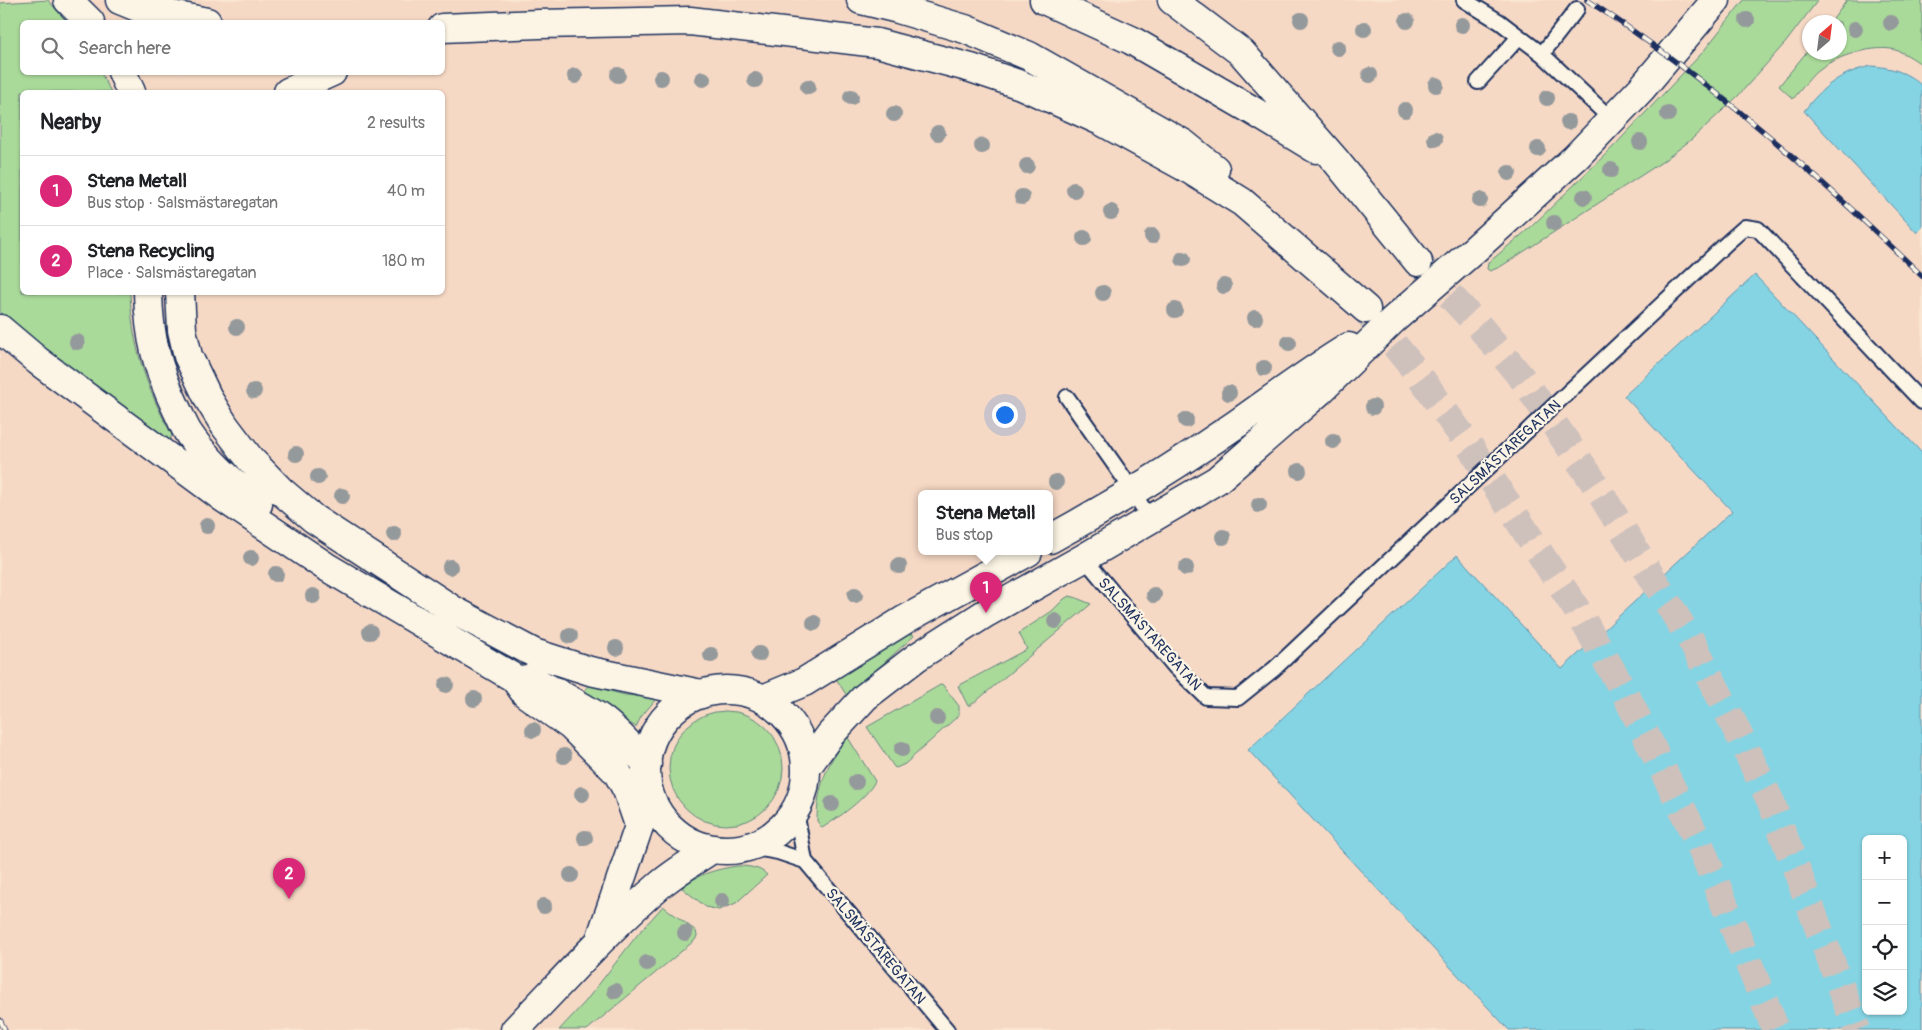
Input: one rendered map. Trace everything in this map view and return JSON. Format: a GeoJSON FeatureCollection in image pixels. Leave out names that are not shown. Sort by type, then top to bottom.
{"type":"FeatureCollection","features":[{"type":"Feature","properties":{"kind":"main road"},"geometry":{"type":"LineString","coordinates":[[68,0],[88,20]]}},
{"type":"Feature","properties":{"kind":"main road"},"geometry":{"type":"LineString","coordinates":[[120,0],[142,10],[196,20]]}},
{"type":"Feature","properties":{"kind":"main road"},"geometry":{"type":"LineString","coordinates":[[861,0],[898,9],[965,30],[1029,56],[1111,102],[1184,144],[1248,196],[1287,240]]}},
{"type":"Feature","properties":{"kind":"main road"},"geometry":{"type":"LineString","coordinates":[[1044,0],[1131,40],[1336,161]]}},
{"type":"Feature","properties":{"kind":"main road"},"geometry":{"type":"LineString","coordinates":[[1172,0],[1242,53],[1336,161],[1418,262]]}},
{"type":"Feature","properties":{"kind":"main road"},"geometry":{"type":"LineString","coordinates":[[806,768],[830,735],[879,685],[917,656],[986,613],[1217,480],[1320,391],[1392,320],[1527,203],[1576,157],[1642,88],[1716,0]]}},
{"type":"Feature","properties":{"kind":"main road"},"geometry":{"type":"LineString","coordinates":[[445,42],[534,32],[690,21]]}},
{"type":"Feature","properties":{"kind":"main road"},"geometry":{"type":"LineString","coordinates":[[445,28],[690,21],[876,43],[971,68],[1021,85],[1101,121],[1192,171],[1242,202],[1366,310]]}},
{"type":"Feature","properties":{"kind":"main road"},"geometry":{"type":"LineString","coordinates":[[123,75],[130,90]]}},
{"type":"Feature","properties":{"kind":"main road"},"geometry":{"type":"LineString","coordinates":[[292,90],[325,75]]}},
{"type":"Feature","properties":{"kind":"main road"},"geometry":{"type":"LineString","coordinates":[[148,295],[149,325],[154,352],[168,390],[189,434],[222,472],[270,515],[406,613]]}},
{"type":"Feature","properties":{"kind":"main road"},"geometry":{"type":"LineString","coordinates":[[180,295],[182,330],[188,356],[209,400],[250,459],[281,491],[314,519],[453,610],[534,653],[590,672],[701,694]]}},
{"type":"Feature","properties":{"kind":"main road"},"geometry":{"type":"LineString","coordinates":[[1053,538],[1133,491],[1238,423],[1308,372],[1392,320]]}},
{"type":"Feature","properties":{"kind":"main road"},"geometry":{"type":"LineString","coordinates":[[0,329],[38,361],[222,497],[325,566],[514,678],[525,693],[571,726],[617,772],[627,790],[639,826]]}},
{"type":"Feature","properties":{"kind":"main road"},"geometry":{"type":"LineString","coordinates":[[763,699],[812,678],[906,619],[1023,555]]}},
{"type":"Feature","properties":{"kind":"main road"},"geometry":{"type":"LineString","coordinates":[[514,678],[532,680],[601,718],[647,764]]}},
{"type":"Feature","properties":{"kind":"main road"},"geometry":{"type":"LineString","coordinates":[[732,690],[763,699],[780,711],[794,727],[803,747],[806,768],[804,790],[796,811],[776,834],[749,848],[724,851],[698,845],[673,830],[659,814],[650,794],[647,764],[654,737],[663,721],[684,702],[701,694],[732,690]]}},
{"type":"Feature","properties":{"kind":"main road"},"geometry":{"type":"LineString","coordinates":[[598,945],[650,794]]}},
{"type":"Feature","properties":{"kind":"main road"},"geometry":{"type":"LineString","coordinates":[[515,1030],[662,883],[712,849]]}},
{"type":"Feature","properties":{"kind":"lane"},"geometry":{"type":"LineString","coordinates":[[1464,0],[1500,22],[1542,54],[1612,120]]}},
{"type":"Feature","properties":{"kind":"lane"},"geometry":{"type":"LineString","coordinates":[[1542,54],[1577,9]]}},
{"type":"Feature","properties":{"kind":"lane"},"geometry":{"type":"LineString","coordinates":[[1478,82],[1519,37]]}},
{"type":"Feature","properties":{"kind":"lane","name":"SALSMÄSTAREGATAN"},"geometry":{"type":"LineString","coordinates":[[1084,558],[1175,666],[1206,697],[1238,698],[1274,669],[1745,227],[1758,229],[1922,402]]}},
{"type":"Feature","properties":{"kind":"lane"},"geometry":{"type":"LineString","coordinates":[[1067,397],[1133,491],[1150,520]]}},
{"type":"Feature","properties":{"kind":"lane"},"geometry":{"type":"LineString","coordinates":[[749,848],[778,852],[805,861],[796,811]]}},
{"type":"Feature","properties":{"kind":"lane","name":"SALSMÄSTAREGATAN"},"geometry":{"type":"LineString","coordinates":[[805,861],[947,1030]]}},
{"type":"Feature","properties":{"kind":"shaded area"},"geometry":{"type":"Polygon","coordinates":[[[0,0],[1922,0],[1922,453],[1755,275],[1624,396],[1732,511],[1679,561],[1562,669],[1456,555],[1248,749],[1509,1030],[0,1030],[0,0]]]}},
{"type":"Feature","properties":{"kind":"green space"},"geometry":{"type":"Polygon","coordinates":[[[48,0],[65,20],[20,20],[20,75],[102,75],[110,90],[20,90],[20,295],[130,295],[137,349],[148,383],[172,435],[169,441],[67,367],[0,313],[0,3],[48,0]]]}},
{"type":"Feature","properties":{"kind":"green space"},"geometry":{"type":"Polygon","coordinates":[[[1744,0],[1818,0],[1807,15],[1802,15],[1802,21],[1786,42],[1738,96],[1692,139],[1662,162],[1500,267],[1490,271],[1487,269],[1488,263],[1532,226],[1612,148],[1702,53],[1744,0]]]}},
{"type":"Feature","properties":{"kind":"green space"},"geometry":{"type":"Polygon","coordinates":[[[1847,0],[1922,0],[1922,65],[1899,51],[1883,48],[1847,56],[1847,15],[1836,15],[1847,0]]]}},
{"type":"Feature","properties":{"kind":"green space"},"geometry":{"type":"Polygon","coordinates":[[[1802,58],[1802,60],[1836,60],[1817,71],[1793,99],[1779,86],[1802,58]]]}},
{"type":"Feature","properties":{"kind":"green space"},"geometry":{"type":"Polygon","coordinates":[[[1069,596],[1091,604],[974,703],[968,706],[958,686],[1027,649],[1019,633],[1052,611],[1069,596]]]}},
{"type":"Feature","properties":{"kind":"green space"},"geometry":{"type":"Polygon","coordinates":[[[909,628],[914,636],[847,696],[835,677],[909,628]]]}},
{"type":"Feature","properties":{"kind":"green space"},"geometry":{"type":"Polygon","coordinates":[[[942,684],[959,706],[959,715],[905,764],[894,767],[867,727],[942,684]]]}},
{"type":"Feature","properties":{"kind":"green space"},"geometry":{"type":"Polygon","coordinates":[[[588,685],[625,695],[656,699],[641,717],[636,727],[583,695],[588,685]]]}},
{"type":"Feature","properties":{"kind":"green space"},"geometry":{"type":"Polygon","coordinates":[[[726,711],[748,716],[766,728],[778,746],[783,768],[778,790],[766,808],[748,820],[726,825],[704,820],[686,808],[674,790],[669,768],[674,746],[686,728],[704,716],[726,711]]]}},
{"type":"Feature","properties":{"kind":"green space"},"geometry":{"type":"Polygon","coordinates":[[[847,736],[875,781],[859,801],[822,828],[817,821],[821,786],[834,756],[847,736]]]}},
{"type":"Feature","properties":{"kind":"green space"},"geometry":{"type":"Polygon","coordinates":[[[737,866],[757,869],[767,875],[736,903],[719,910],[706,907],[682,888],[701,876],[737,866]]]}},
{"type":"Feature","properties":{"kind":"green space"},"geometry":{"type":"Polygon","coordinates":[[[663,906],[696,931],[697,936],[695,940],[587,1030],[559,1030],[585,1002],[638,934],[663,906]]]}},
{"type":"Feature","properties":{"kind":"water"},"geometry":{"type":"Polygon","coordinates":[[[1871,66],[1898,71],[1911,77],[1922,86],[1922,228],[1917,233],[1804,111],[1818,94],[1833,82],[1850,72],[1871,66]]]}},
{"type":"Feature","properties":{"kind":"water"},"geometry":{"type":"Polygon","coordinates":[[[1755,275],[1922,453],[1922,1030],[1509,1030],[1248,750],[1457,555],[1562,669],[1732,511],[1624,396],[1755,275]]]}},
{"type":"Feature","properties":{"kind":"tunnel"},"geometry":{"type":"LineString","coordinates":[[1421,265],[1479,326],[1525,382],[1591,478],[1693,644],[1771,802],[1857,1030]]}},
{"type":"Feature","properties":{"kind":"tunnel"},"geometry":{"type":"LineString","coordinates":[[1368,313],[1415,370],[1473,451],[1577,610],[1625,693],[1700,845],[1776,1030]]}},
{"type":"Feature","properties":{"kind":"railway"},"geometry":{"type":"LineString","coordinates":[[1587,0],[1632,30],[1719,95],[1843,201],[1922,276]]}},
{"type":"Feature","properties":{"kind":"railway"},"geometry":{"type":"LineString","coordinates":[[0,1020],[5,1030]]}},
{"type":"Feature","properties":{"kind":"place","name":"Stena Metall"},"geometry":{"type":"Point","coordinates":[986,613]}},
{"type":"Feature","properties":{"kind":"place","name":"Stena Recycling"},"geometry":{"type":"Point","coordinates":[289,899]}}]}
